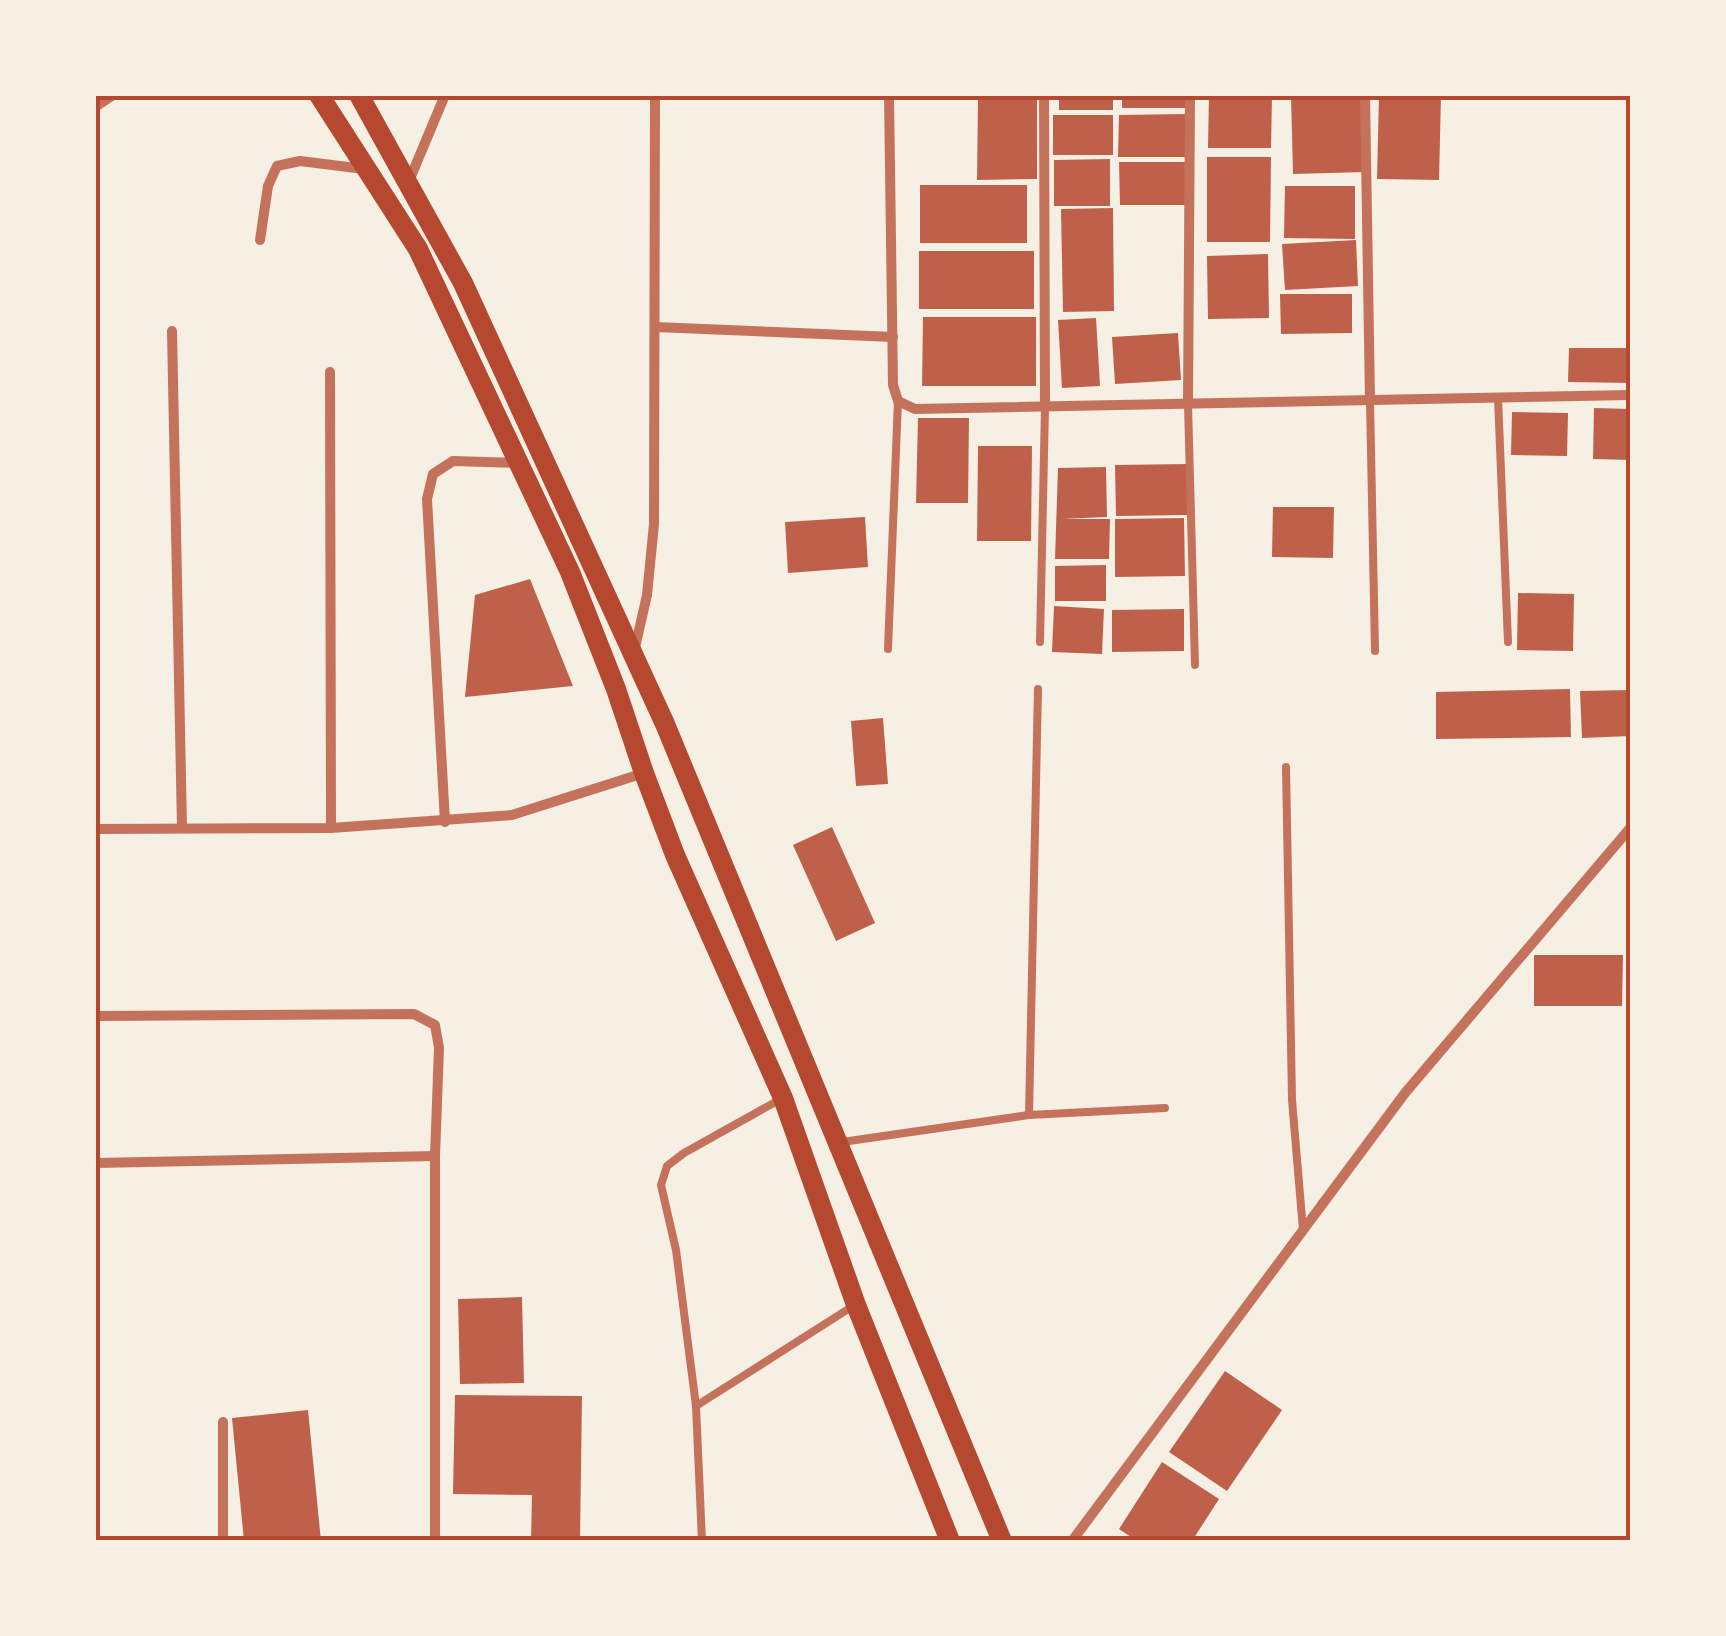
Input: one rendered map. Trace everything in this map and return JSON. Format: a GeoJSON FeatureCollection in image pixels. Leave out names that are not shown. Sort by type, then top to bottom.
{"type":"FeatureCollection","features":[{"type":"Feature","properties":{"kind":"main road"},"geometry":{"type":"LineString","coordinates":[[319,95],[418,249],[570,572],[690,889],[783,1098],[856,1304],[950,1541]]}},
{"type":"Feature","properties":{"kind":"main road"},"geometry":{"type":"LineString","coordinates":[[359,95],[479,316],[634,655],[840,1143],[1002,1541]]}},
{"type":"Feature","properties":{"kind":"street"},"geometry":{"type":"LineString","coordinates":[[95,106],[113,95]]}},
{"type":"Feature","properties":{"kind":"street"},"geometry":{"type":"LineString","coordinates":[[408,180],[446,95]]}},
{"type":"Feature","properties":{"kind":"street"},"geometry":{"type":"LineString","coordinates":[[634,655],[647,595],[654,524],[655,95]]}},
{"type":"Feature","properties":{"kind":"street"},"geometry":{"type":"LineString","coordinates":[[889,95],[893,385],[898,401],[915,410],[1631,395]]}},
{"type":"Feature","properties":{"kind":"street"},"geometry":{"type":"LineString","coordinates":[[1044,95],[1045,407]]}},
{"type":"Feature","properties":{"kind":"street"},"geometry":{"type":"LineString","coordinates":[[1188,404],[1190,95]]}},
{"type":"Feature","properties":{"kind":"street"},"geometry":{"type":"LineString","coordinates":[[1365,95],[1370,400]]}},
{"type":"Feature","properties":{"kind":"street"},"geometry":{"type":"LineString","coordinates":[[260,240],[268,186],[277,166],[300,161],[370,170]]}},
{"type":"Feature","properties":{"kind":"street"},"geometry":{"type":"LineString","coordinates":[[655,327],[893,337]]}},
{"type":"Feature","properties":{"kind":"street"},"geometry":{"type":"LineString","coordinates":[[172,331],[182,828]]}},
{"type":"Feature","properties":{"kind":"street"},"geometry":{"type":"LineString","coordinates":[[330,372],[331,828]]}},
{"type":"Feature","properties":{"kind":"street"},"geometry":{"type":"LineString","coordinates":[[445,822],[427,499],[433,474],[452,461],[518,463]]}},
{"type":"Feature","properties":{"kind":"street"},"geometry":{"type":"LineString","coordinates":[[95,829],[331,828],[445,822],[512,815],[644,773]]}},
{"type":"Feature","properties":{"kind":"street"},"geometry":{"type":"LineString","coordinates":[[1072,1541],[1406,1093],[1631,828]]}},
{"type":"Feature","properties":{"kind":"street"},"geometry":{"type":"LineString","coordinates":[[95,1016],[414,1014],[435,1024],[439,1048],[435,1541]]}},
{"type":"Feature","properties":{"kind":"street"},"geometry":{"type":"LineString","coordinates":[[95,1163],[436,1156]]}},
{"type":"Feature","properties":{"kind":"street"},"geometry":{"type":"LineString","coordinates":[[223,1422],[223,1541]]}},
{"type":"Feature","properties":{"kind":"lane"},"geometry":{"type":"LineString","coordinates":[[1498,398],[1508,642]]}},
{"type":"Feature","properties":{"kind":"lane"},"geometry":{"type":"LineString","coordinates":[[1370,400],[1375,651]]}},
{"type":"Feature","properties":{"kind":"lane"},"geometry":{"type":"LineString","coordinates":[[888,649],[898,401]]}},
{"type":"Feature","properties":{"kind":"lane"},"geometry":{"type":"LineString","coordinates":[[1188,404],[1195,666]]}},
{"type":"Feature","properties":{"kind":"lane"},"geometry":{"type":"LineString","coordinates":[[1040,642],[1045,407]]}},
{"type":"Feature","properties":{"kind":"lane"},"geometry":{"type":"LineString","coordinates":[[1028,1116],[1038,689]]}},
{"type":"Feature","properties":{"kind":"lane"},"geometry":{"type":"LineString","coordinates":[[1286,767],[1292,1100],[1304,1230]]}},
{"type":"Feature","properties":{"kind":"lane"},"geometry":{"type":"LineString","coordinates":[[702,1541],[696,1406],[676,1250],[661,1185],[667,1166],[684,1153],[783,1098]]}},
{"type":"Feature","properties":{"kind":"lane"},"geometry":{"type":"LineString","coordinates":[[840,1143],[1028,1116],[1165,1108]]}},
{"type":"Feature","properties":{"kind":"lane"},"geometry":{"type":"LineString","coordinates":[[696,1406],[856,1304]]}},
{"type":"Feature","properties":{"kind":"building"},"geometry":{"type":"Polygon","coordinates":[[[1059,95],[1113,95],[1113,110],[1059,110],[1059,95]]]}},
{"type":"Feature","properties":{"kind":"building"},"geometry":{"type":"Polygon","coordinates":[[[1122,95],[1189,95],[1189,108],[1122,108],[1122,95]]]}},
{"type":"Feature","properties":{"kind":"building"},"geometry":{"type":"Polygon","coordinates":[[[1209,95],[1272,95],[1271,148],[1208,148],[1209,95]]]}},
{"type":"Feature","properties":{"kind":"building"},"geometry":{"type":"Polygon","coordinates":[[[1291,95],[1363,95],[1365,172],[1293,174],[1291,95]]]}},
{"type":"Feature","properties":{"kind":"building"},"geometry":{"type":"Polygon","coordinates":[[[1379,95],[1441,95],[1439,180],[1377,179],[1379,95]]]}},
{"type":"Feature","properties":{"kind":"building"},"geometry":{"type":"Polygon","coordinates":[[[978,98],[1037,98],[1037,179],[977,180],[978,98]]]}},
{"type":"Feature","properties":{"kind":"building"},"geometry":{"type":"Polygon","coordinates":[[[1186,114],[1186,157],[1118,157],[1119,115],[1186,114]]]}},
{"type":"Feature","properties":{"kind":"building"},"geometry":{"type":"Polygon","coordinates":[[[1053,115],[1113,115],[1113,155],[1053,155],[1053,115]]]}},
{"type":"Feature","properties":{"kind":"building"},"geometry":{"type":"Polygon","coordinates":[[[1207,157],[1271,157],[1270,242],[1207,242],[1207,157]]]}},
{"type":"Feature","properties":{"kind":"building"},"geometry":{"type":"Polygon","coordinates":[[[1110,159],[1110,206],[1054,206],[1054,160],[1110,159]]]}},
{"type":"Feature","properties":{"kind":"building"},"geometry":{"type":"Polygon","coordinates":[[[1119,162],[1188,162],[1188,205],[1120,205],[1119,162]]]}},
{"type":"Feature","properties":{"kind":"building"},"geometry":{"type":"Polygon","coordinates":[[[920,185],[1027,185],[1027,243],[920,243],[920,185]]]}},
{"type":"Feature","properties":{"kind":"building"},"geometry":{"type":"Polygon","coordinates":[[[1285,186],[1355,186],[1355,239],[1284,238],[1285,186]]]}},
{"type":"Feature","properties":{"kind":"building"},"geometry":{"type":"Polygon","coordinates":[[[1113,208],[1114,311],[1063,312],[1061,209],[1113,208]]]}},
{"type":"Feature","properties":{"kind":"building"},"geometry":{"type":"Polygon","coordinates":[[[1356,240],[1358,286],[1285,290],[1282,244],[1356,240]]]}},
{"type":"Feature","properties":{"kind":"building"},"geometry":{"type":"Polygon","coordinates":[[[919,251],[1034,251],[1034,309],[919,309],[919,251]]]}},
{"type":"Feature","properties":{"kind":"building"},"geometry":{"type":"Polygon","coordinates":[[[1268,254],[1269,318],[1208,319],[1207,256],[1268,254]]]}},
{"type":"Feature","properties":{"kind":"building"},"geometry":{"type":"Polygon","coordinates":[[[1280,294],[1352,294],[1352,333],[1281,334],[1280,294]]]}},
{"type":"Feature","properties":{"kind":"building"},"geometry":{"type":"Polygon","coordinates":[[[923,317],[1036,317],[1036,386],[922,386],[923,317]]]}},
{"type":"Feature","properties":{"kind":"building"},"geometry":{"type":"Polygon","coordinates":[[[1096,318],[1100,386],[1062,388],[1058,320],[1096,318]]]}},
{"type":"Feature","properties":{"kind":"building"},"geometry":{"type":"Polygon","coordinates":[[[1178,333],[1181,380],[1115,384],[1112,337],[1178,333]]]}},
{"type":"Feature","properties":{"kind":"building"},"geometry":{"type":"Polygon","coordinates":[[[1569,348],[1631,348],[1631,383],[1568,382],[1569,348]]]}},
{"type":"Feature","properties":{"kind":"building"},"geometry":{"type":"Polygon","coordinates":[[[1594,408],[1631,409],[1631,460],[1593,459],[1594,408]]]}},
{"type":"Feature","properties":{"kind":"building"},"geometry":{"type":"Polygon","coordinates":[[[1512,412],[1568,413],[1567,456],[1511,455],[1512,412]]]}},
{"type":"Feature","properties":{"kind":"building"},"geometry":{"type":"Polygon","coordinates":[[[918,418],[969,418],[968,503],[916,503],[918,418]]]}},
{"type":"Feature","properties":{"kind":"building"},"geometry":{"type":"Polygon","coordinates":[[[978,446],[1032,446],[1031,541],[977,541],[978,446]]]}},
{"type":"Feature","properties":{"kind":"building"},"geometry":{"type":"Polygon","coordinates":[[[1189,464],[1189,515],[1116,516],[1115,465],[1189,464]]]}},
{"type":"Feature","properties":{"kind":"building"},"geometry":{"type":"Polygon","coordinates":[[[1106,467],[1107,517],[1062,519],[1110,519],[1109,559],[1055,559],[1058,468],[1106,467]]]}},
{"type":"Feature","properties":{"kind":"building"},"geometry":{"type":"Polygon","coordinates":[[[1273,507],[1334,507],[1333,558],[1272,557],[1273,507]]]}},
{"type":"Feature","properties":{"kind":"building"},"geometry":{"type":"Polygon","coordinates":[[[865,517],[868,567],[788,573],[785,522],[865,517]]]}},
{"type":"Feature","properties":{"kind":"building"},"geometry":{"type":"Polygon","coordinates":[[[1184,518],[1185,576],[1115,577],[1115,519],[1184,518]]]}},
{"type":"Feature","properties":{"kind":"building"},"geometry":{"type":"Polygon","coordinates":[[[1106,565],[1106,601],[1055,601],[1055,566],[1106,565]]]}},
{"type":"Feature","properties":{"kind":"building"},"geometry":{"type":"Polygon","coordinates":[[[530,579],[573,686],[465,697],[475,595],[530,579]]]}},
{"type":"Feature","properties":{"kind":"building"},"geometry":{"type":"Polygon","coordinates":[[[1518,593],[1574,594],[1573,651],[1517,650],[1518,593]]]}},
{"type":"Feature","properties":{"kind":"building"},"geometry":{"type":"Polygon","coordinates":[[[1054,606],[1104,609],[1102,654],[1052,652],[1054,606]]]}},
{"type":"Feature","properties":{"kind":"building"},"geometry":{"type":"Polygon","coordinates":[[[1184,609],[1184,651],[1112,652],[1112,610],[1184,609]]]}},
{"type":"Feature","properties":{"kind":"building"},"geometry":{"type":"Polygon","coordinates":[[[1570,689],[1571,737],[1436,739],[1436,692],[1570,689]]]}},
{"type":"Feature","properties":{"kind":"building"},"geometry":{"type":"Polygon","coordinates":[[[1631,690],[1631,736],[1582,738],[1580,691],[1631,690]]]}},
{"type":"Feature","properties":{"kind":"building"},"geometry":{"type":"Polygon","coordinates":[[[883,718],[888,784],[856,786],[851,721],[883,718]]]}},
{"type":"Feature","properties":{"kind":"building"},"geometry":{"type":"Polygon","coordinates":[[[832,827],[875,923],[836,941],[793,845],[832,827]]]}},
{"type":"Feature","properties":{"kind":"building"},"geometry":{"type":"Polygon","coordinates":[[[1534,955],[1623,955],[1622,1006],[1534,1006],[1534,955]]]}},
{"type":"Feature","properties":{"kind":"building"},"geometry":{"type":"Polygon","coordinates":[[[522,1297],[524,1383],[460,1384],[458,1299],[522,1297]]]}},
{"type":"Feature","properties":{"kind":"building"},"geometry":{"type":"Polygon","coordinates":[[[1225,1371],[1282,1410],[1227,1491],[1169,1452],[1225,1371]]]}},
{"type":"Feature","properties":{"kind":"building"},"geometry":{"type":"Polygon","coordinates":[[[455,1395],[582,1396],[580,1541],[531,1541],[532,1495],[453,1494],[455,1395]]]}},
{"type":"Feature","properties":{"kind":"building"},"geometry":{"type":"Polygon","coordinates":[[[308,1410],[321,1541],[244,1541],[232,1418],[308,1410]]]}},
{"type":"Feature","properties":{"kind":"building"},"geometry":{"type":"Polygon","coordinates":[[[1162,1462],[1219,1499],[1192,1541],[1137,1541],[1119,1529],[1162,1462]]]}}]}
